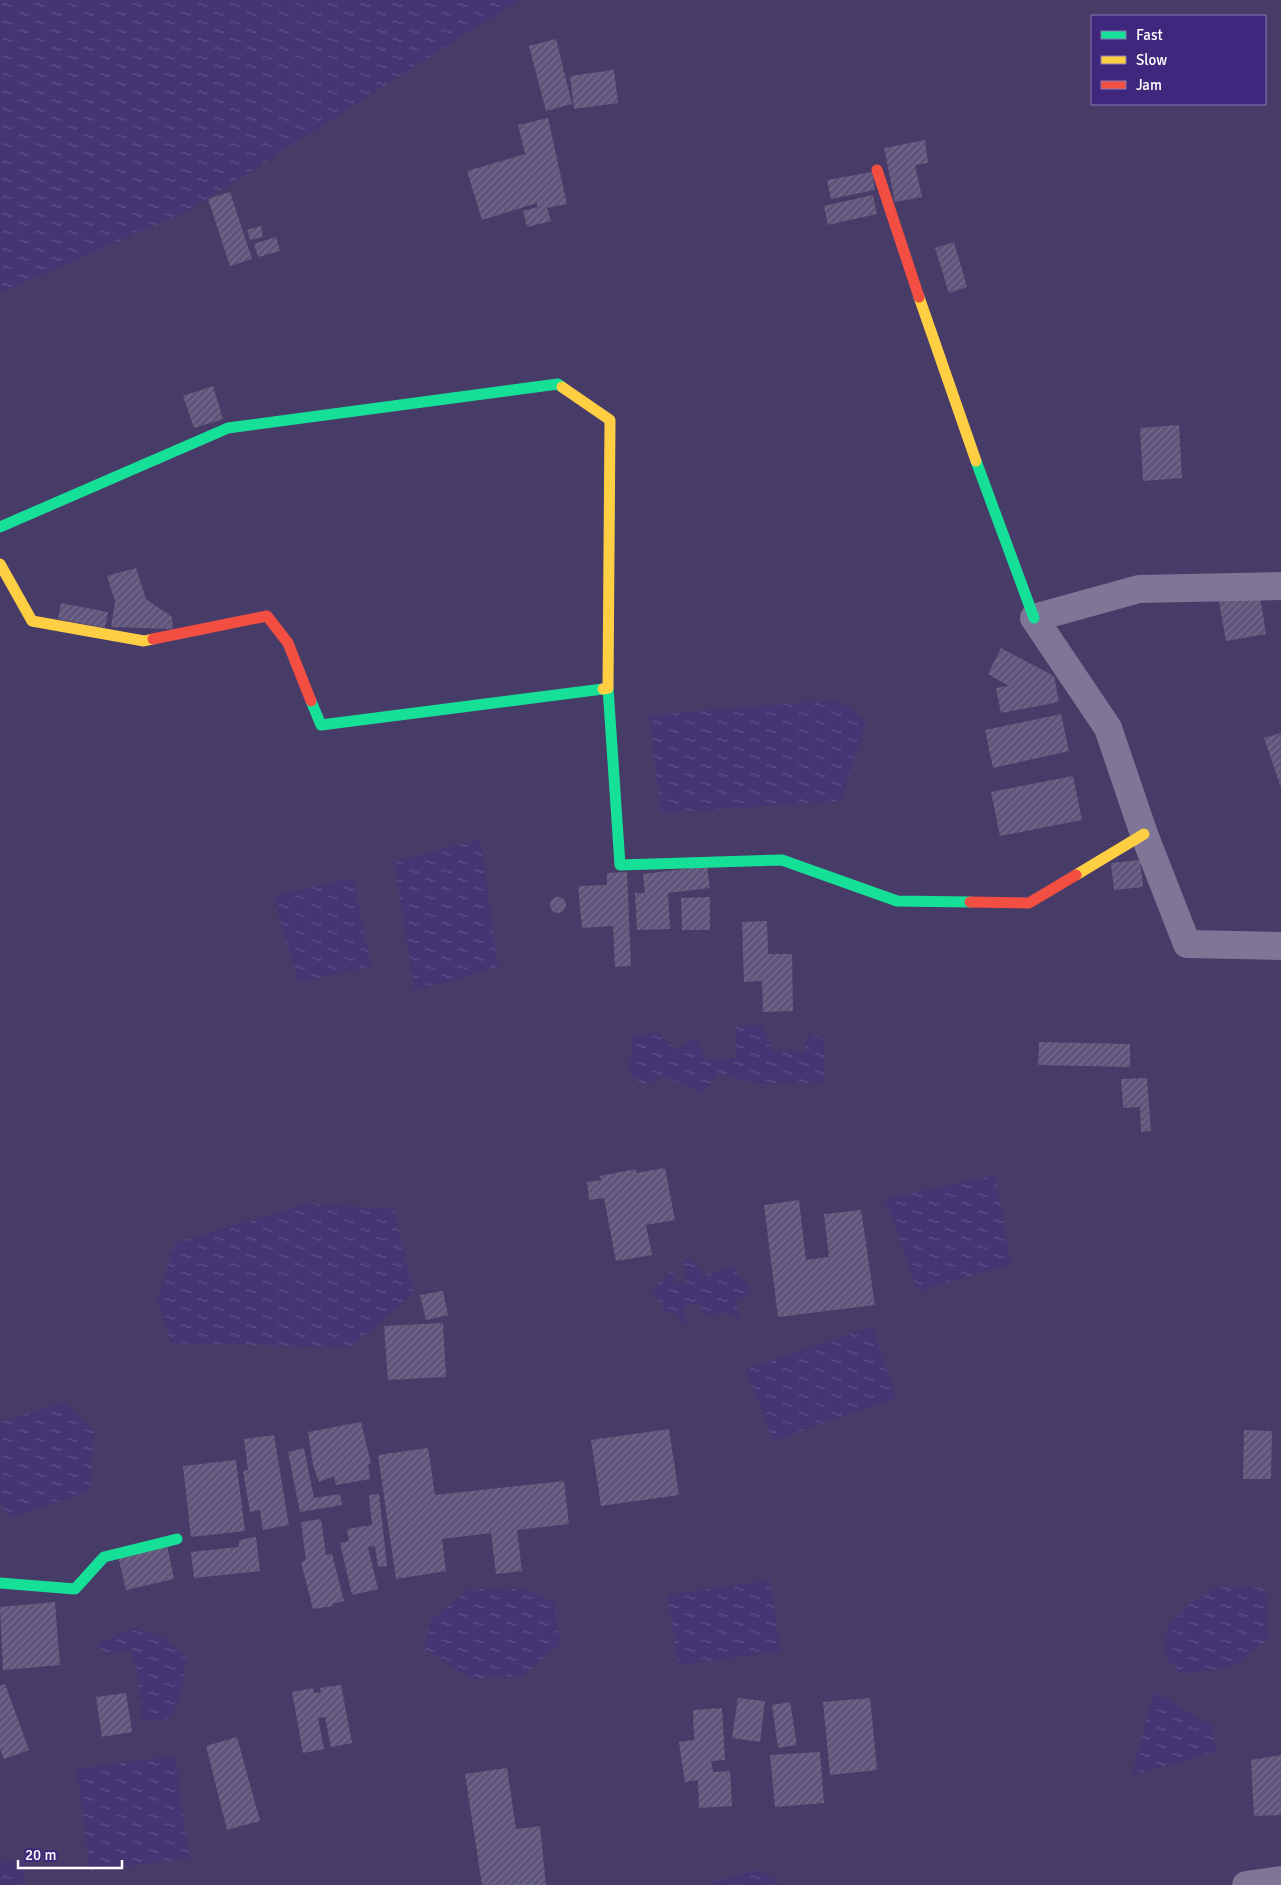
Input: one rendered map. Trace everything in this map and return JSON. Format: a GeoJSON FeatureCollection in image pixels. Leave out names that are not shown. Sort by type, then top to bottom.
{"type":"FeatureCollection","features":[{"type":"Feature","properties":{"kind":"street"},"geometry":{"type":"LineString","coordinates":[[877,170],[951,393],[1034,618],[1108,728],[1144,834],[1187,944],[1281,946]]}},
{"type":"Feature","properties":{"kind":"street"},"geometry":{"type":"LineString","coordinates":[[0,526],[228,428],[558,384],[610,420],[608,688],[620,865],[782,860],[897,901],[1029,903],[1144,834]]}},
{"type":"Feature","properties":{"kind":"street"},"geometry":{"type":"LineString","coordinates":[[0,564],[32,621],[144,641],[267,616],[288,643],[321,725],[608,688]]}},
{"type":"Feature","properties":{"kind":"street"},"geometry":{"type":"LineString","coordinates":[[1034,618],[1139,588],[1281,586]]}},
{"type":"Feature","properties":{"kind":"street"},"geometry":{"type":"LineString","coordinates":[[0,1583],[75,1589],[104,1557],[177,1539]]}},
{"type":"Feature","properties":{"kind":"street"},"geometry":{"type":"LineString","coordinates":[[1246,1885],[1281,1880]]}},
{"type":"Feature","properties":{"kind":"water"},"geometry":{"type":"Polygon","coordinates":[[[0,0],[519,0],[188,211],[0,293],[0,0]]]}},
{"type":"Feature","properties":{"kind":"water"},"geometry":{"type":"Polygon","coordinates":[[[838,700],[866,722],[840,801],[661,813],[649,715],[838,700]]]}},
{"type":"Feature","properties":{"kind":"water"},"geometry":{"type":"Polygon","coordinates":[[[480,839],[498,967],[415,991],[394,862],[480,839]]]}},
{"type":"Feature","properties":{"kind":"water"},"geometry":{"type":"Polygon","coordinates":[[[353,878],[371,966],[298,982],[273,896],[353,878]]]}},
{"type":"Feature","properties":{"kind":"water"},"geometry":{"type":"Polygon","coordinates":[[[762,1025],[772,1051],[805,1052],[808,1032],[825,1040],[823,1082],[761,1084],[718,1074],[703,1093],[663,1077],[643,1085],[630,1074],[632,1037],[658,1032],[677,1050],[697,1037],[705,1059],[736,1058],[736,1026],[762,1025]]]}},
{"type":"Feature","properties":{"kind":"water"},"geometry":{"type":"Polygon","coordinates":[[[995,1175],[1011,1264],[918,1291],[885,1199],[995,1175]]]}},
{"type":"Feature","properties":{"kind":"water"},"geometry":{"type":"Polygon","coordinates":[[[306,1204],[394,1209],[414,1293],[351,1347],[171,1343],[157,1299],[175,1243],[306,1204]]]}},
{"type":"Feature","properties":{"kind":"water"},"geometry":{"type":"Polygon","coordinates":[[[689,1257],[703,1276],[732,1266],[753,1293],[736,1299],[739,1320],[727,1313],[705,1316],[700,1302],[682,1308],[689,1326],[674,1312],[665,1311],[653,1291],[672,1268],[675,1283],[686,1284],[684,1262],[689,1257]]]}},
{"type":"Feature","properties":{"kind":"water"},"geometry":{"type":"Polygon","coordinates":[[[872,1327],[896,1398],[773,1441],[746,1369],[872,1327]]]}},
{"type":"Feature","properties":{"kind":"water"},"geometry":{"type":"Polygon","coordinates":[[[64,1403],[94,1432],[89,1492],[9,1518],[0,1500],[0,1422],[64,1403]]]}},
{"type":"Feature","properties":{"kind":"water"},"geometry":{"type":"Polygon","coordinates":[[[770,1580],[780,1651],[678,1665],[668,1595],[770,1580]]]}},
{"type":"Feature","properties":{"kind":"water"},"geometry":{"type":"Polygon","coordinates":[[[1218,1587],[1265,1588],[1268,1639],[1233,1666],[1182,1674],[1164,1656],[1168,1627],[1193,1602],[1218,1587]]]}},
{"type":"Feature","properties":{"kind":"water"},"geometry":{"type":"Polygon","coordinates":[[[469,1589],[521,1589],[555,1602],[560,1644],[522,1676],[472,1679],[424,1649],[430,1621],[469,1589]]]}},
{"type":"Feature","properties":{"kind":"water"},"geometry":{"type":"Polygon","coordinates":[[[136,1627],[160,1636],[186,1656],[183,1685],[171,1719],[142,1720],[139,1684],[130,1650],[107,1655],[97,1644],[136,1627]]]}},
{"type":"Feature","properties":{"kind":"water"},"geometry":{"type":"Polygon","coordinates":[[[1154,1691],[1212,1726],[1216,1752],[1132,1775],[1154,1691]]]}},
{"type":"Feature","properties":{"kind":"water"},"geometry":{"type":"Polygon","coordinates":[[[175,1756],[189,1858],[90,1871],[77,1769],[175,1756]]]}},
{"type":"Feature","properties":{"kind":"water"},"geometry":{"type":"Polygon","coordinates":[[[23,1860],[26,1885],[0,1885],[0,1863],[23,1860]]]}},
{"type":"Feature","properties":{"kind":"water"},"geometry":{"type":"Polygon","coordinates":[[[760,1870],[780,1885],[713,1885],[710,1882],[760,1870]]]}},
{"type":"Feature","properties":{"kind":"building"},"geometry":{"type":"Polygon","coordinates":[[[556,39],[572,104],[546,111],[529,46],[556,39]]]}},
{"type":"Feature","properties":{"kind":"building"},"geometry":{"type":"Polygon","coordinates":[[[614,70],[618,103],[574,109],[570,76],[614,70]]]}},
{"type":"Feature","properties":{"kind":"building"},"geometry":{"type":"Polygon","coordinates":[[[548,118],[567,204],[547,208],[551,221],[527,227],[523,211],[537,207],[537,203],[482,220],[467,171],[525,154],[518,125],[548,118]]]}},
{"type":"Feature","properties":{"kind":"building"},"geometry":{"type":"Polygon","coordinates":[[[925,140],[928,163],[915,165],[922,197],[895,202],[884,148],[925,140]]]}},
{"type":"Feature","properties":{"kind":"building"},"geometry":{"type":"Polygon","coordinates":[[[872,172],[875,190],[831,199],[827,180],[872,172]]]}},
{"type":"Feature","properties":{"kind":"building"},"geometry":{"type":"Polygon","coordinates":[[[230,192],[252,259],[230,266],[208,199],[230,192]]]}},
{"type":"Feature","properties":{"kind":"building"},"geometry":{"type":"Polygon","coordinates":[[[873,195],[877,214],[828,225],[824,206],[873,195]]]}},
{"type":"Feature","properties":{"kind":"building"},"geometry":{"type":"Polygon","coordinates":[[[261,226],[263,237],[250,240],[247,230],[261,226]]]}},
{"type":"Feature","properties":{"kind":"building"},"geometry":{"type":"Polygon","coordinates":[[[276,237],[280,251],[258,257],[254,244],[276,237]]]}},
{"type":"Feature","properties":{"kind":"building"},"geometry":{"type":"Polygon","coordinates":[[[954,242],[967,287],[949,293],[935,248],[954,242]]]}},
{"type":"Feature","properties":{"kind":"building"},"geometry":{"type":"Polygon","coordinates":[[[213,386],[223,419],[194,428],[183,396],[213,386]]]}},
{"type":"Feature","properties":{"kind":"building"},"geometry":{"type":"Polygon","coordinates":[[[1179,425],[1182,478],[1143,481],[1140,428],[1179,425]]]}},
{"type":"Feature","properties":{"kind":"building"},"geometry":{"type":"Polygon","coordinates":[[[136,568],[146,599],[172,617],[173,629],[111,627],[115,601],[107,576],[136,568]]]}},
{"type":"Feature","properties":{"kind":"building"},"geometry":{"type":"Polygon","coordinates":[[[1259,590],[1266,634],[1226,641],[1218,596],[1259,590]]]}},
{"type":"Feature","properties":{"kind":"building"},"geometry":{"type":"Polygon","coordinates":[[[61,603],[108,612],[105,628],[58,619],[61,603]]]}},
{"type":"Feature","properties":{"kind":"building"},"geometry":{"type":"Polygon","coordinates":[[[1001,648],[1054,676],[1059,702],[1001,713],[996,688],[1009,686],[988,674],[1001,648]]]}},
{"type":"Feature","properties":{"kind":"building"},"geometry":{"type":"Polygon","coordinates":[[[1061,714],[1069,751],[993,768],[985,730],[1061,714]]]}},
{"type":"Feature","properties":{"kind":"building"},"geometry":{"type":"Polygon","coordinates":[[[1281,733],[1281,788],[1264,738],[1281,733]]]}},
{"type":"Feature","properties":{"kind":"building"},"geometry":{"type":"Polygon","coordinates":[[[1073,776],[1082,820],[1000,836],[991,792],[1073,776]]]}},
{"type":"Feature","properties":{"kind":"building"},"geometry":{"type":"Polygon","coordinates":[[[1140,860],[1143,887],[1114,890],[1111,863],[1140,860]]]}},
{"type":"Feature","properties":{"kind":"building"},"geometry":{"type":"Polygon","coordinates":[[[707,866],[710,888],[668,893],[670,929],[637,930],[635,893],[645,893],[643,874],[707,866]]]}},
{"type":"Feature","properties":{"kind":"building"},"geometry":{"type":"Polygon","coordinates":[[[627,872],[631,966],[615,967],[613,926],[582,928],[578,886],[607,885],[607,873],[627,872]]]}},
{"type":"Feature","properties":{"kind":"building"},"geometry":{"type":"Polygon","coordinates":[[[555,897],[561,897],[566,902],[564,911],[555,913],[550,908],[550,902],[555,897]]]}},
{"type":"Feature","properties":{"kind":"building"},"geometry":{"type":"Polygon","coordinates":[[[710,897],[710,930],[682,930],[681,898],[710,897]]]}},
{"type":"Feature","properties":{"kind":"building"},"geometry":{"type":"Polygon","coordinates":[[[767,921],[768,954],[792,954],[793,1011],[763,1012],[762,981],[744,982],[742,922],[767,921]]]}},
{"type":"Feature","properties":{"kind":"building"},"geometry":{"type":"Polygon","coordinates":[[[1039,1042],[1130,1044],[1130,1067],[1038,1065],[1039,1042]]]}},
{"type":"Feature","properties":{"kind":"building"},"geometry":{"type":"Polygon","coordinates":[[[1147,1078],[1151,1131],[1141,1132],[1140,1107],[1123,1108],[1121,1079],[1147,1078]]]}},
{"type":"Feature","properties":{"kind":"building"},"geometry":{"type":"Polygon","coordinates":[[[665,1168],[675,1220],[646,1225],[652,1255],[616,1261],[604,1198],[589,1200],[587,1182],[601,1180],[600,1176],[636,1169],[636,1173],[665,1168]]]}},
{"type":"Feature","properties":{"kind":"building"},"geometry":{"type":"Polygon","coordinates":[[[799,1200],[806,1260],[829,1257],[824,1214],[861,1210],[875,1305],[778,1317],[764,1205],[799,1200]]]}},
{"type":"Feature","properties":{"kind":"building"},"geometry":{"type":"Polygon","coordinates":[[[443,1291],[448,1315],[426,1320],[420,1295],[443,1291]]]}},
{"type":"Feature","properties":{"kind":"building"},"geometry":{"type":"Polygon","coordinates":[[[443,1323],[446,1377],[388,1380],[384,1326],[443,1323]]]}},
{"type":"Feature","properties":{"kind":"building"},"geometry":{"type":"Polygon","coordinates":[[[361,1422],[371,1464],[368,1464],[370,1479],[336,1485],[334,1476],[319,1482],[313,1465],[308,1432],[361,1422]]]}},
{"type":"Feature","properties":{"kind":"building"},"geometry":{"type":"Polygon","coordinates":[[[669,1429],[679,1495],[601,1506],[591,1440],[669,1429]]]}},
{"type":"Feature","properties":{"kind":"building"},"geometry":{"type":"Polygon","coordinates":[[[1244,1430],[1272,1431],[1271,1479],[1243,1479],[1244,1430]]]}},
{"type":"Feature","properties":{"kind":"building"},"geometry":{"type":"Polygon","coordinates":[[[274,1435],[289,1525],[263,1530],[260,1510],[250,1512],[243,1471],[248,1470],[244,1439],[274,1435]]]}},
{"type":"Feature","properties":{"kind":"building"},"geometry":{"type":"Polygon","coordinates":[[[304,1448],[314,1498],[340,1494],[342,1505],[300,1512],[288,1452],[304,1448]]]}},
{"type":"Feature","properties":{"kind":"building"},"geometry":{"type":"Polygon","coordinates":[[[428,1448],[435,1495],[564,1481],[569,1524],[517,1530],[522,1571],[496,1574],[491,1533],[442,1539],[446,1571],[396,1579],[378,1455],[428,1448]]]}},
{"type":"Feature","properties":{"kind":"building"},"geometry":{"type":"Polygon","coordinates":[[[236,1460],[245,1531],[191,1537],[183,1466],[236,1460]]]}},
{"type":"Feature","properties":{"kind":"building"},"geometry":{"type":"Polygon","coordinates":[[[379,1494],[387,1566],[378,1567],[375,1546],[368,1547],[378,1589],[352,1595],[340,1543],[349,1541],[347,1529],[372,1525],[369,1495],[379,1494]]]}},
{"type":"Feature","properties":{"kind":"building"},"geometry":{"type":"Polygon","coordinates":[[[321,1519],[326,1555],[332,1554],[344,1601],[332,1604],[333,1606],[313,1609],[301,1562],[306,1560],[301,1522],[321,1519]]]}},
{"type":"Feature","properties":{"kind":"building"},"geometry":{"type":"Polygon","coordinates":[[[256,1537],[260,1571],[194,1578],[191,1552],[239,1547],[239,1540],[256,1537]]]}},
{"type":"Feature","properties":{"kind":"building"},"geometry":{"type":"Polygon","coordinates":[[[167,1545],[174,1579],[126,1590],[118,1556],[167,1545]]]}},
{"type":"Feature","properties":{"kind":"building"},"geometry":{"type":"Polygon","coordinates":[[[55,1602],[60,1665],[3,1670],[0,1607],[55,1602]]]}},
{"type":"Feature","properties":{"kind":"building"},"geometry":{"type":"Polygon","coordinates":[[[5,1684],[29,1750],[4,1759],[0,1749],[0,1686],[5,1684]]]}},
{"type":"Feature","properties":{"kind":"building"},"geometry":{"type":"Polygon","coordinates":[[[341,1685],[352,1743],[331,1747],[325,1717],[318,1718],[324,1749],[303,1753],[292,1692],[313,1688],[314,1693],[321,1692],[320,1688],[341,1685]]]}},
{"type":"Feature","properties":{"kind":"building"},"geometry":{"type":"Polygon","coordinates":[[[126,1693],[132,1732],[102,1737],[96,1697],[126,1693]]]}},
{"type":"Feature","properties":{"kind":"building"},"geometry":{"type":"Polygon","coordinates":[[[738,1698],[765,1701],[760,1742],[732,1738],[738,1698]]]}},
{"type":"Feature","properties":{"kind":"building"},"geometry":{"type":"Polygon","coordinates":[[[870,1698],[877,1770],[830,1775],[823,1702],[870,1698]]]}},
{"type":"Feature","properties":{"kind":"building"},"geometry":{"type":"Polygon","coordinates":[[[790,1702],[797,1745],[778,1748],[772,1705],[790,1702]]]}},
{"type":"Feature","properties":{"kind":"building"},"geometry":{"type":"Polygon","coordinates":[[[722,1708],[725,1760],[711,1761],[713,1772],[730,1771],[732,1806],[699,1808],[698,1780],[685,1782],[679,1742],[694,1740],[693,1710],[722,1708]]]}},
{"type":"Feature","properties":{"kind":"building"},"geometry":{"type":"Polygon","coordinates":[[[237,1737],[260,1821],[227,1830],[206,1746],[237,1737]]]}},
{"type":"Feature","properties":{"kind":"building"},"geometry":{"type":"Polygon","coordinates":[[[820,1752],[824,1803],[775,1807],[770,1755],[820,1752]]]}},
{"type":"Feature","properties":{"kind":"building"},"geometry":{"type":"Polygon","coordinates":[[[1281,1755],[1281,1815],[1254,1816],[1251,1760],[1281,1755]]]}},
{"type":"Feature","properties":{"kind":"building"},"geometry":{"type":"Polygon","coordinates":[[[507,1768],[516,1829],[540,1826],[546,1885],[482,1885],[465,1774],[507,1768]]]}},
{"type":"Feature","properties":{"kind":"traffic: fast"},"geometry":{"type":"LineString","coordinates":[[0,527],[228,428],[558,384],[562,387]]}},
{"type":"Feature","properties":{"kind":"traffic: fast"},"geometry":{"type":"LineString","coordinates":[[976,461],[1034,618]]}},
{"type":"Feature","properties":{"kind":"traffic: fast"},"geometry":{"type":"LineString","coordinates":[[608,688],[620,865],[782,860],[897,901],[970,902]]}},
{"type":"Feature","properties":{"kind":"traffic: fast"},"geometry":{"type":"LineString","coordinates":[[311,701],[321,725],[603,689]]}},
{"type":"Feature","properties":{"kind":"traffic: fast"},"geometry":{"type":"LineString","coordinates":[[0,1583],[75,1589],[104,1557],[177,1539]]}},
{"type":"Feature","properties":{"kind":"traffic: slow"},"geometry":{"type":"LineString","coordinates":[[919,297],[976,461]]}},
{"type":"Feature","properties":{"kind":"traffic: slow"},"geometry":{"type":"LineString","coordinates":[[562,387],[610,420],[608,688],[603,689]]}},
{"type":"Feature","properties":{"kind":"traffic: slow"},"geometry":{"type":"LineString","coordinates":[[0,564],[32,621],[144,641],[153,639]]}},
{"type":"Feature","properties":{"kind":"traffic: slow"},"geometry":{"type":"LineString","coordinates":[[1076,875],[1144,834]]}},
{"type":"Feature","properties":{"kind":"traffic: jam"},"geometry":{"type":"LineString","coordinates":[[877,170],[919,297]]}},
{"type":"Feature","properties":{"kind":"traffic: jam"},"geometry":{"type":"LineString","coordinates":[[153,639],[267,616],[288,643],[311,701]]}},
{"type":"Feature","properties":{"kind":"traffic: jam"},"geometry":{"type":"LineString","coordinates":[[970,902],[1029,903],[1076,875]]}}]}
